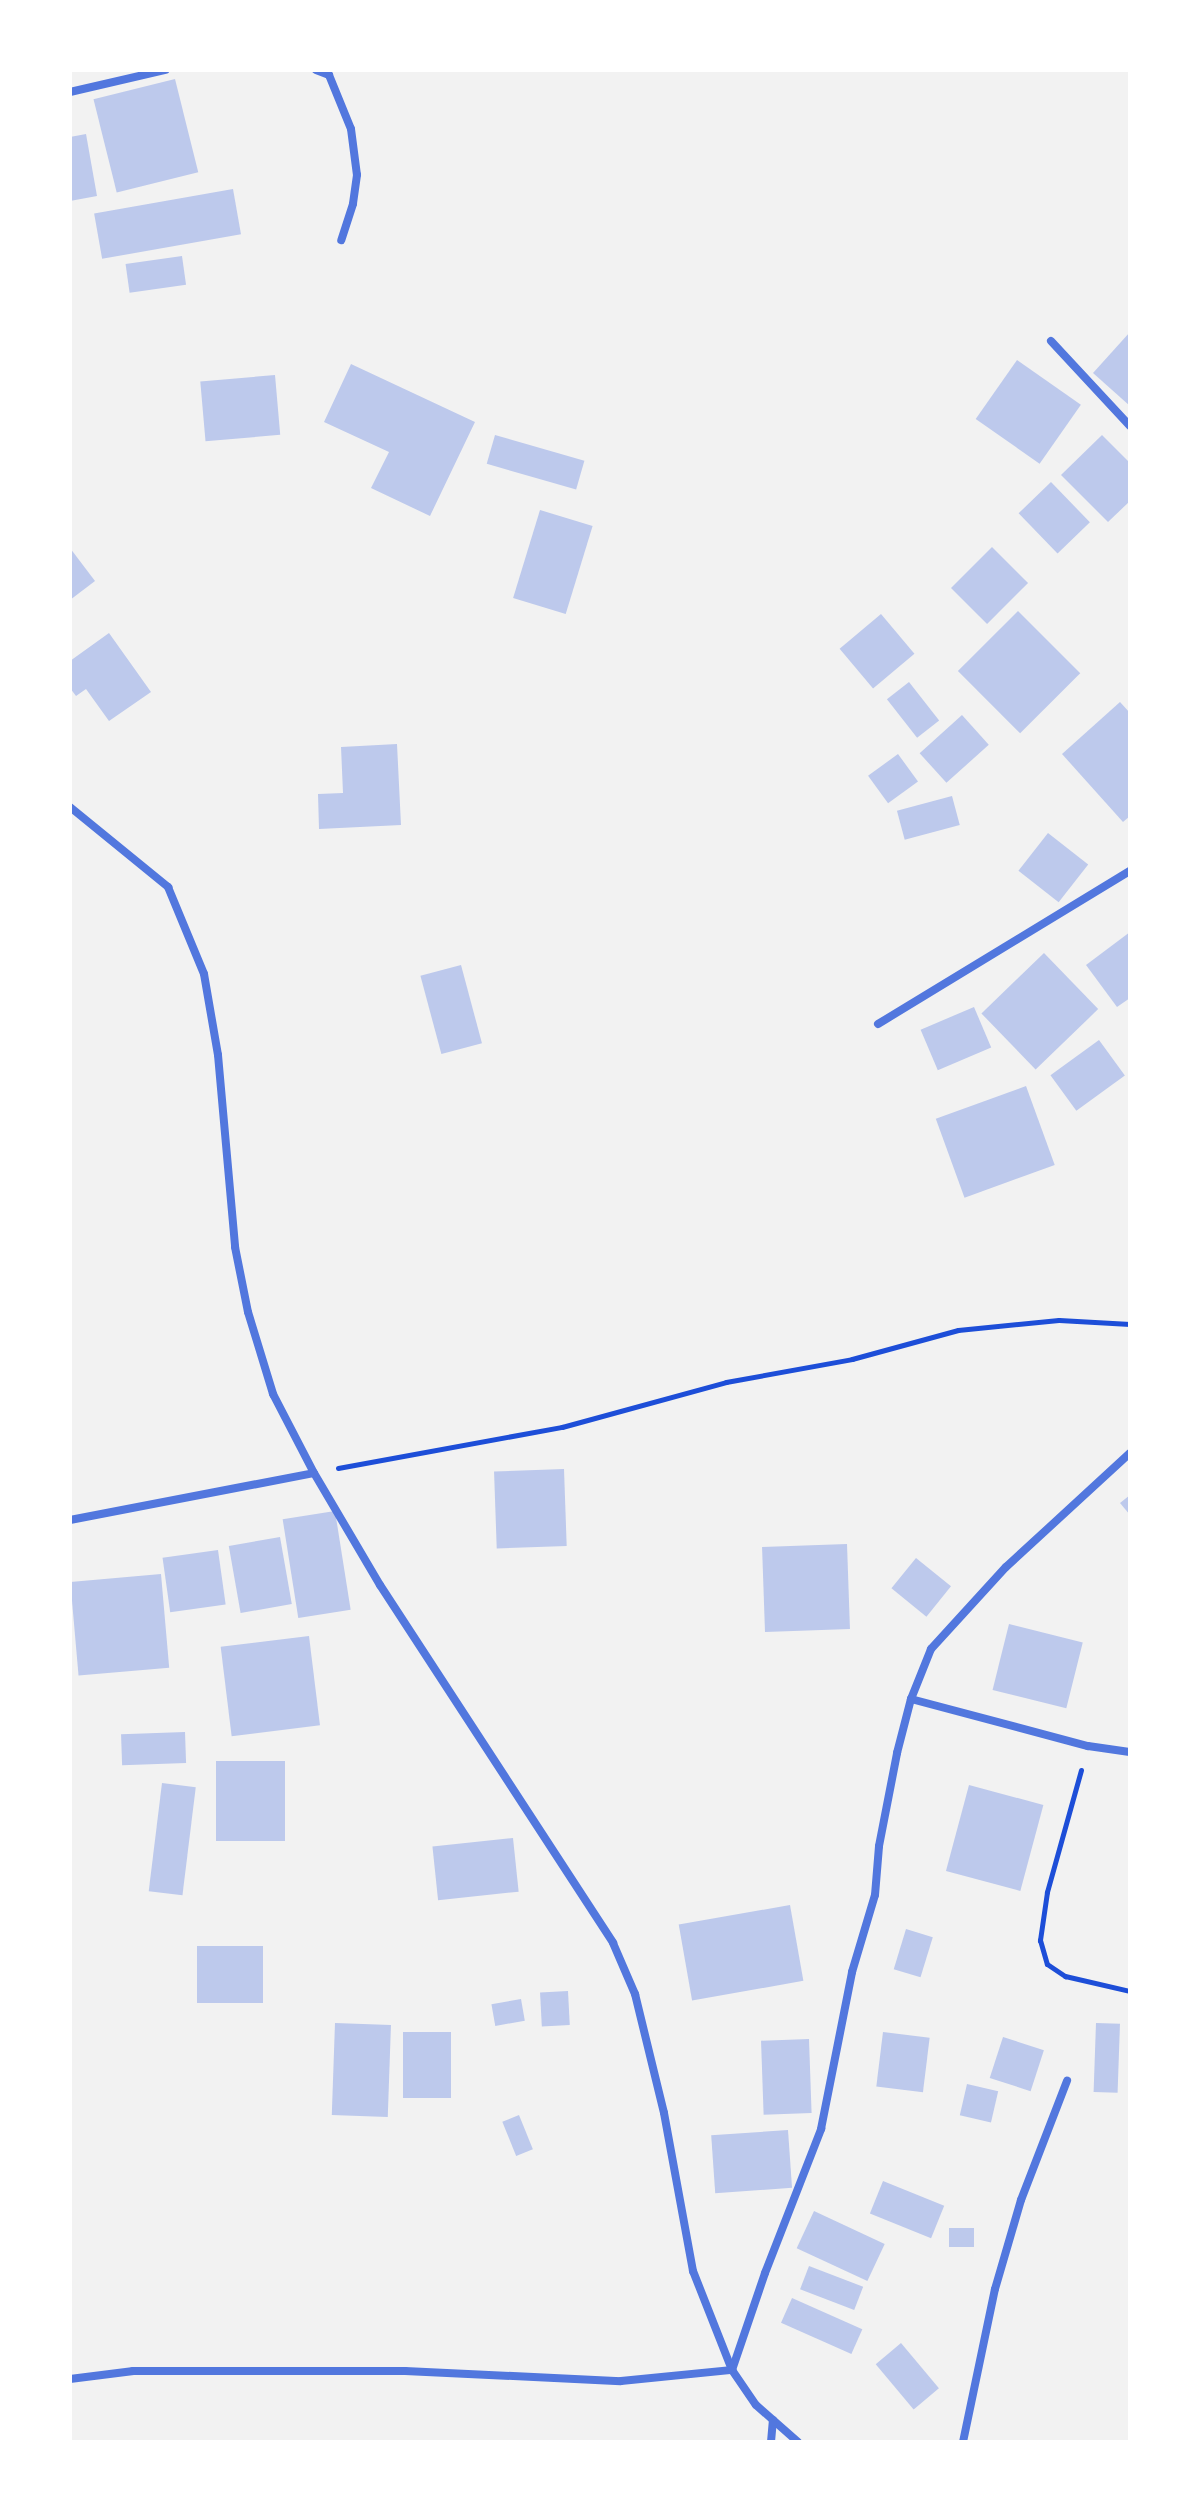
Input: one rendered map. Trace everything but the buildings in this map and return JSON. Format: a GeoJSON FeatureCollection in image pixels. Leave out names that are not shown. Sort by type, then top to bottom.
{"type":"FeatureCollection","features":[{"type":"Feature","properties":{"kind":"street"},"geometry":{"type":"LineString","coordinates":[[70,92],[165,70]]}},
{"type":"Feature","properties":{"kind":"street"},"geometry":{"type":"LineString","coordinates":[[316,70],[331,73],[351,129],[357,175],[353,204],[341,240]]}},
{"type":"Feature","properties":{"kind":"street"},"geometry":{"type":"LineString","coordinates":[[1051,341],[1130,426]]}},
{"type":"Feature","properties":{"kind":"street"},"geometry":{"type":"LineString","coordinates":[[70,807],[168,887],[204,974],[218,1055],[235,1247],[248,1312],[273,1394],[314,1473],[491,1759],[613,1943],[635,1994],[660,2098],[693,2271],[732,2370],[756,2405],[798,2442]]}},
{"type":"Feature","properties":{"kind":"street"},"geometry":{"type":"LineString","coordinates":[[878,1024],[1130,871]]}},
{"type":"Feature","properties":{"kind":"street"},"geometry":{"type":"LineString","coordinates":[[732,2370],[765,2273],[821,2129],[852,1972],[875,1895],[879,1846],[911,1699],[931,1649],[954,1620],[1130,1453]]}},
{"type":"Feature","properties":{"kind":"street"},"geometry":{"type":"LineString","coordinates":[[70,1520],[314,1473]]}},
{"type":"Feature","properties":{"kind":"street"},"geometry":{"type":"LineString","coordinates":[[911,1699],[1088,1746],[1130,1752]]}},
{"type":"Feature","properties":{"kind":"street"},"geometry":{"type":"LineString","coordinates":[[963,2442],[995,2289],[1021,2200],[1067,2081]]}},
{"type":"Feature","properties":{"kind":"street"},"geometry":{"type":"LineString","coordinates":[[70,2379],[133,2371],[405,2371],[621,2381],[732,2370]]}},
{"type":"Feature","properties":{"kind":"street"},"geometry":{"type":"LineString","coordinates":[[771,2442],[773,2420]]}},
{"type":"Feature","properties":{"kind":"path"},"geometry":{"type":"LineString","coordinates":[[314,1473],[562,1427],[726,1382],[852,1359],[958,1330],[1059,1320],[1130,1324]]}},
{"type":"Feature","properties":{"kind":"path"},"geometry":{"type":"LineString","coordinates":[[1088,1746],[1047,1892],[1040,1940],[1047,1964],[1065,1976],[1130,1991]]}}]}
